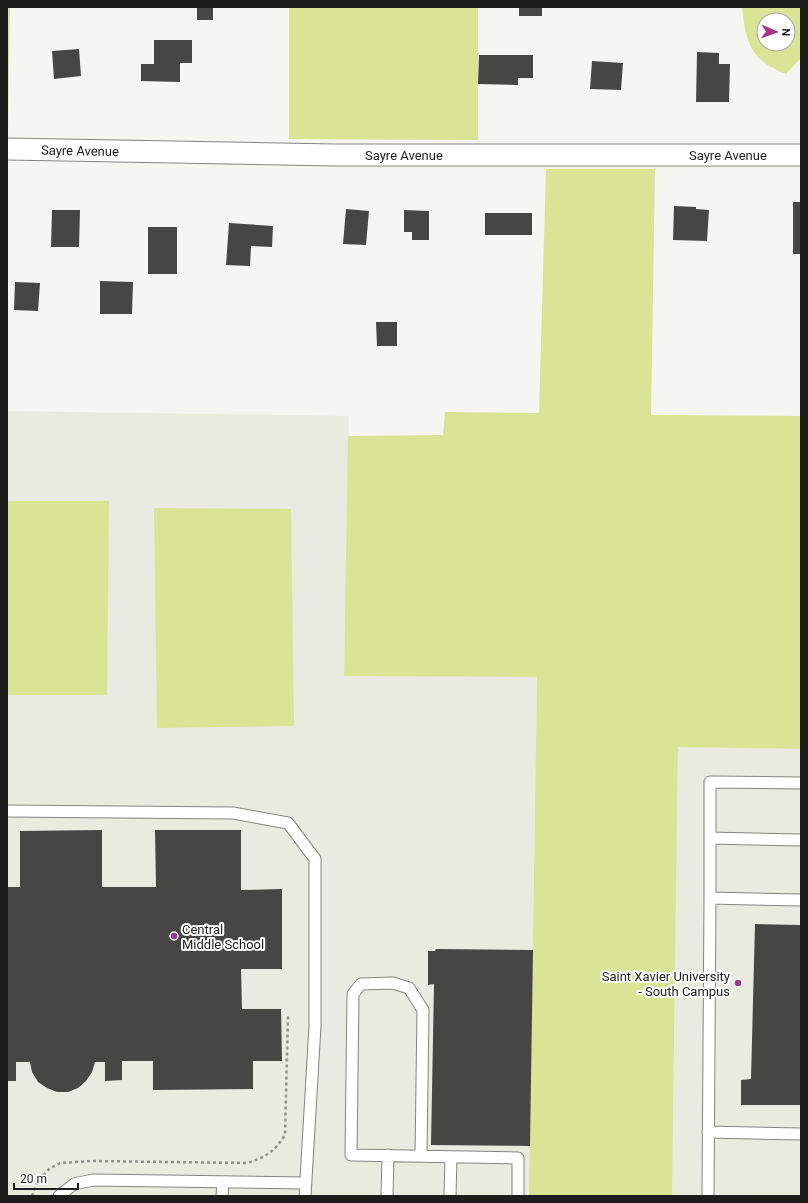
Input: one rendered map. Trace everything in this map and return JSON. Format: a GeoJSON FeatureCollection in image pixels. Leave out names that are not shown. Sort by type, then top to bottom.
{"type":"FeatureCollection","features":[{"type":"Feature","properties":{"kind":"street","name":"Sayre Avenue"},"geometry":{"type":"LineString","coordinates":[[7,149],[334,155],[801,155]]}},
{"type":"Feature","properties":{"kind":"lane"},"geometry":{"type":"LineString","coordinates":[[708,1196],[710,782],[801,783]]}},
{"type":"Feature","properties":{"kind":"lane"},"geometry":{"type":"LineString","coordinates":[[7,811],[233,812],[288,823],[315,859],[315,1026],[305,1196]]}},
{"type":"Feature","properties":{"kind":"lane"},"geometry":{"type":"LineString","coordinates":[[710,838],[801,840]]}},
{"type":"Feature","properties":{"kind":"lane"},"geometry":{"type":"LineString","coordinates":[[710,898],[801,900]]}},
{"type":"Feature","properties":{"kind":"lane"},"geometry":{"type":"LineString","coordinates":[[421,1156],[423,1010],[409,988],[393,983],[362,984],[353,994],[351,1155],[518,1158],[518,1196]]}},
{"type":"Feature","properties":{"kind":"lane"},"geometry":{"type":"LineString","coordinates":[[708,1132],[801,1134]]}},
{"type":"Feature","properties":{"kind":"lane"},"geometry":{"type":"LineString","coordinates":[[387,1196],[388,1156]]}},
{"type":"Feature","properties":{"kind":"lane"},"geometry":{"type":"LineString","coordinates":[[450,1196],[451,1157]]}},
{"type":"Feature","properties":{"kind":"lane"},"geometry":{"type":"LineString","coordinates":[[59,1196],[74,1184],[93,1180],[305,1183]]}},
{"type":"Feature","properties":{"kind":"lane"},"geometry":{"type":"LineString","coordinates":[[222,1196],[223,1182]]}},
{"type":"Feature","properties":{"kind":"path"},"geometry":{"type":"LineString","coordinates":[[32,1196],[37,1183],[50,1169],[60,1163],[91,1161],[247,1163],[263,1158],[277,1148],[285,1135],[288,1015]]}},
{"type":"Feature","properties":{"kind":"shaded area","name":"Central Middle School"},"geometry":{"type":"Polygon","coordinates":[[[7,411],[349,416],[344,675],[537,677],[529,1196],[7,1196],[7,411]]]}},
{"type":"Feature","properties":{"kind":"shaded area","name":"Saint Xavier University - South Campus"},"geometry":{"type":"Polygon","coordinates":[[[678,747],[801,749],[801,1196],[672,1196],[678,747]]]}},
{"type":"Feature","properties":{"kind":"green space"},"geometry":{"type":"Polygon","coordinates":[[[7,7],[10,7],[8,133],[7,133],[7,7]]]}},
{"type":"Feature","properties":{"kind":"green space"},"geometry":{"type":"Polygon","coordinates":[[[289,7],[478,7],[478,140],[289,139],[289,7]]]}},
{"type":"Feature","properties":{"kind":"green space"},"geometry":{"type":"Polygon","coordinates":[[[742,7],[801,7],[801,58],[786,74],[774,69],[764,63],[757,56],[748,40],[742,7]]]}},
{"type":"Feature","properties":{"kind":"green space"},"geometry":{"type":"Polygon","coordinates":[[[546,169],[655,169],[651,415],[801,416],[801,749],[678,747],[672,1196],[529,1196],[537,677],[344,676],[348,436],[443,435],[445,412],[539,413],[546,169]]]}},
{"type":"Feature","properties":{"kind":"green space"},"geometry":{"type":"Polygon","coordinates":[[[7,501],[109,501],[107,695],[7,695],[7,501]]]}},
{"type":"Feature","properties":{"kind":"green space"},"geometry":{"type":"Polygon","coordinates":[[[154,508],[291,509],[294,726],[157,728],[154,508]]]}},
{"type":"Feature","properties":{"kind":"building"},"geometry":{"type":"Polygon","coordinates":[[[197,7],[213,7],[213,20],[197,20],[197,7]]]}},
{"type":"Feature","properties":{"kind":"building"},"geometry":{"type":"Polygon","coordinates":[[[519,7],[542,7],[542,16],[519,16],[519,7]]]}},
{"type":"Feature","properties":{"kind":"building"},"geometry":{"type":"Polygon","coordinates":[[[154,40],[192,40],[192,63],[180,63],[180,82],[141,81],[141,64],[154,64],[154,40]]]}},
{"type":"Feature","properties":{"kind":"building"},"geometry":{"type":"Polygon","coordinates":[[[79,49],[81,76],[54,79],[52,51],[79,49]]]}},
{"type":"Feature","properties":{"kind":"building"},"geometry":{"type":"Polygon","coordinates":[[[697,52],[719,53],[719,64],[730,64],[729,102],[696,102],[697,52]]]}},
{"type":"Feature","properties":{"kind":"building"},"geometry":{"type":"Polygon","coordinates":[[[479,55],[533,55],[533,78],[518,78],[518,85],[478,84],[479,55]]]}},
{"type":"Feature","properties":{"kind":"building"},"geometry":{"type":"Polygon","coordinates":[[[592,61],[623,63],[621,90],[590,89],[592,61]]]}},
{"type":"Feature","properties":{"kind":"building"},"geometry":{"type":"Polygon","coordinates":[[[793,202],[801,202],[801,254],[793,254],[793,202]]]}},
{"type":"Feature","properties":{"kind":"building"},"geometry":{"type":"Polygon","coordinates":[[[674,206],[696,207],[696,209],[709,210],[707,241],[673,240],[674,206]]]}},
{"type":"Feature","properties":{"kind":"building"},"geometry":{"type":"Polygon","coordinates":[[[346,209],[369,211],[366,245],[343,244],[346,209]]]}},
{"type":"Feature","properties":{"kind":"building"},"geometry":{"type":"Polygon","coordinates":[[[52,210],[80,210],[79,247],[51,247],[52,210]]]}},
{"type":"Feature","properties":{"kind":"building"},"geometry":{"type":"Polygon","coordinates":[[[404,210],[429,211],[429,240],[412,240],[412,232],[404,232],[404,210]]]}},
{"type":"Feature","properties":{"kind":"building"},"geometry":{"type":"Polygon","coordinates":[[[485,213],[532,213],[532,235],[485,235],[485,213]]]}},
{"type":"Feature","properties":{"kind":"building"},"geometry":{"type":"Polygon","coordinates":[[[229,223],[273,226],[272,247],[251,246],[250,266],[226,265],[229,223]]]}},
{"type":"Feature","properties":{"kind":"building"},"geometry":{"type":"Polygon","coordinates":[[[148,227],[177,227],[177,274],[148,274],[148,227]]]}},
{"type":"Feature","properties":{"kind":"building"},"geometry":{"type":"Polygon","coordinates":[[[100,281],[133,282],[132,314],[100,314],[100,281]]]}},
{"type":"Feature","properties":{"kind":"building"},"geometry":{"type":"Polygon","coordinates":[[[15,282],[40,283],[38,311],[14,310],[15,282]]]}},
{"type":"Feature","properties":{"kind":"building"},"geometry":{"type":"Polygon","coordinates":[[[376,322],[397,322],[397,346],[377,346],[376,322]]]}},
{"type":"Feature","properties":{"kind":"building"},"geometry":{"type":"Polygon","coordinates":[[[102,830],[102,887],[156,887],[155,830],[241,830],[241,890],[282,889],[282,969],[241,969],[242,1009],[281,1009],[282,1061],[253,1061],[253,1089],[153,1090],[153,1061],[122,1061],[122,1080],[105,1081],[105,1062],[95,1062],[92,1072],[86,1081],[78,1088],[68,1092],[57,1092],[38,1082],[32,1072],[30,1062],[16,1062],[16,1081],[7,1081],[7,887],[20,887],[20,831],[102,830]]]}},
{"type":"Feature","properties":{"kind":"building"},"geometry":{"type":"Polygon","coordinates":[[[755,924],[801,925],[801,1105],[741,1105],[741,1080],[751,1079],[755,924]]]}},
{"type":"Feature","properties":{"kind":"building"},"geometry":{"type":"Polygon","coordinates":[[[436,949],[533,950],[530,1146],[431,1145],[434,984],[428,985],[428,951],[435,951],[436,949]]]}},
{"type":"Feature","properties":{"kind":"place","name":"Central Middle School"},"geometry":{"type":"Point","coordinates":[174,936]}},
{"type":"Feature","properties":{"kind":"place","name":"Saint Xavier University - South Campus"},"geometry":{"type":"Point","coordinates":[738,983]}}]}
